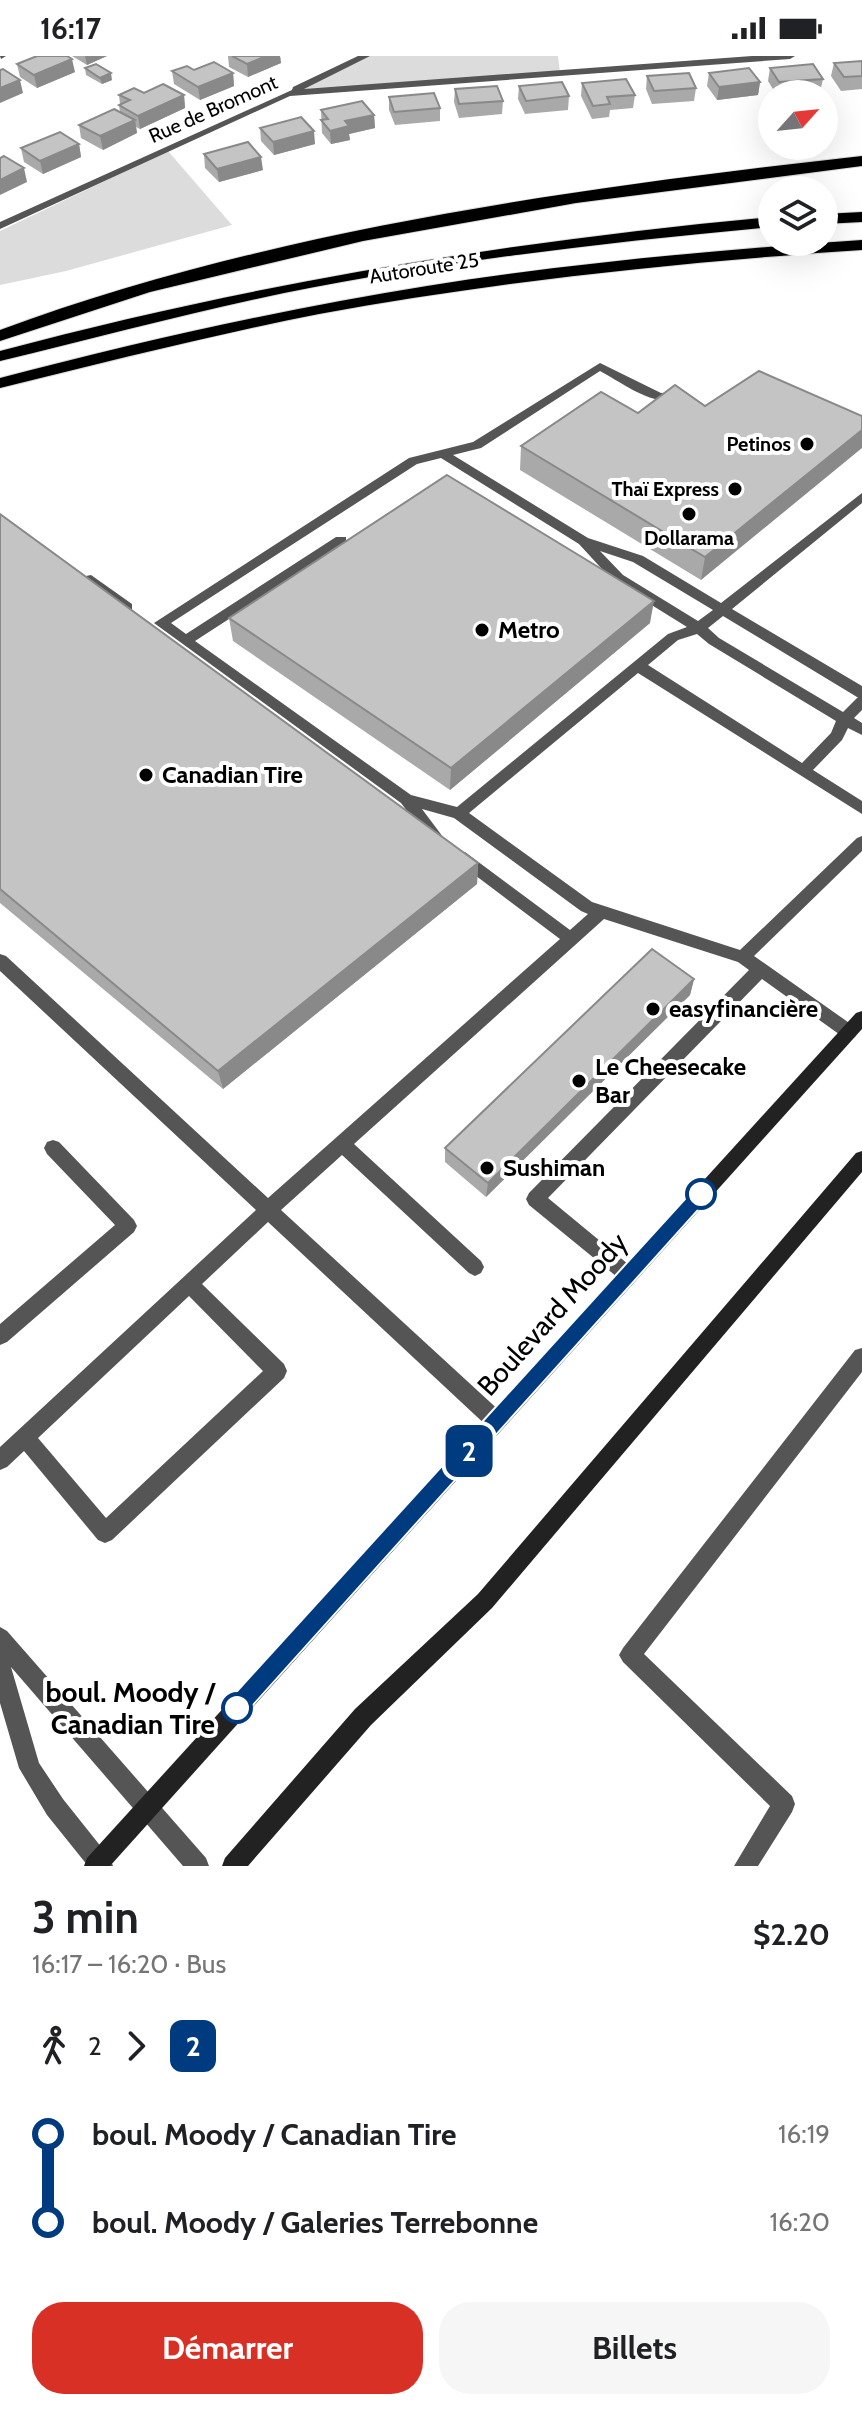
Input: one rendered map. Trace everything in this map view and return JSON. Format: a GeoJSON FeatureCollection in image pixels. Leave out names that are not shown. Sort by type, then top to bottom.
{"type":"FeatureCollection","features":[{"type":"Feature","properties":{"kind":"highway"},"geometry":{"type":"LineString","coordinates":[[0,336],[81,305],[147,287],[398,229],[624,190],[862,161]]}},
{"type":"Feature","properties":{"kind":"highway"},"geometry":{"type":"LineString","coordinates":[[838,218],[862,217]]}},
{"type":"Feature","properties":{"kind":"highway","name":"Autoroute 25"},"geometry":{"type":"LineString","coordinates":[[0,356],[156,315],[376,270],[579,241],[758,223]]}},
{"type":"Feature","properties":{"kind":"highway","name":"Autoroute 25"},"geometry":{"type":"LineString","coordinates":[[0,383],[165,341],[452,285],[643,261],[862,245]]}},
{"type":"Feature","properties":{"kind":"main road","name":"Boulevard Moody"},"geometry":{"type":"LineString","coordinates":[[99,1865],[862,1018]]}},
{"type":"Feature","properties":{"kind":"main road"},"geometry":{"type":"LineString","coordinates":[[233,1866],[363,1717],[485,1601],[862,1159]]}},
{"type":"Feature","properties":{"kind":"street"},"geometry":{"type":"LineString","coordinates":[[288,93],[365,56]]}},
{"type":"Feature","properties":{"kind":"street","name":"Rue de Bromont"},"geometry":{"type":"LineString","coordinates":[[0,226],[288,93],[559,69],[790,56]]}},
{"type":"Feature","properties":{"kind":"street"},"geometry":{"type":"LineString","coordinates":[[148,620],[413,461],[477,445],[600,366],[659,397],[675,394],[686,400]]}},
{"type":"Feature","properties":{"kind":"street"},"geometry":{"type":"LineString","coordinates":[[442,453],[583,541],[638,559],[862,693]]}},
{"type":"Feature","properties":{"kind":"street"},"geometry":{"type":"LineString","coordinates":[[459,813],[673,637],[699,628],[862,497]]}},
{"type":"Feature","properties":{"kind":"street"},"geometry":{"type":"LineString","coordinates":[[185,641],[341,540]]}},
{"type":"Feature","properties":{"kind":"street"},"geometry":{"type":"LineString","coordinates":[[583,541],[618,578],[699,628],[714,641],[862,730]]}},
{"type":"Feature","properties":{"kind":"street"},"geometry":{"type":"LineString","coordinates":[[91,579],[148,620],[185,641],[406,799],[430,833],[571,939]]}},
{"type":"Feature","properties":{"kind":"street"},"geometry":{"type":"LineString","coordinates":[[638,666],[862,808]]}},
{"type":"Feature","properties":{"kind":"street"},"geometry":{"type":"LineString","coordinates":[[803,771],[837,736],[844,720],[862,701]]}},
{"type":"Feature","properties":{"kind":"street"},"geometry":{"type":"LineString","coordinates":[[406,799],[459,813],[587,907],[743,957],[849,1032]]}},
{"type":"Feature","properties":{"kind":"street"},"geometry":{"type":"LineString","coordinates":[[743,957],[862,842]]}},
{"type":"Feature","properties":{"kind":"street"},"geometry":{"type":"LineString","coordinates":[[0,1460],[268,1210],[602,911]]}},
{"type":"Feature","properties":{"kind":"street"},"geometry":{"type":"LineString","coordinates":[[0,961],[496,1421]]}},
{"type":"Feature","properties":{"kind":"street"},"geometry":{"type":"LineString","coordinates":[[628,1275],[535,1199],[761,969]]}},
{"type":"Feature","properties":{"kind":"street"},"geometry":{"type":"LineString","coordinates":[[343,1145],[475,1267]]}},
{"type":"Feature","properties":{"kind":"street"},"geometry":{"type":"LineString","coordinates":[[0,1336],[128,1226],[53,1148]]}},
{"type":"Feature","properties":{"kind":"street"},"geometry":{"type":"LineString","coordinates":[[25,1437],[105,1533],[277,1371],[189,1284]]}},
{"type":"Feature","properties":{"kind":"street"},"geometry":{"type":"LineString","coordinates":[[745,1866],[784,1804],[630,1655],[862,1357]]}},
{"type":"Feature","properties":{"kind":"street"},"geometry":{"type":"LineString","coordinates":[[0,1638],[30,1768],[99,1865]]}},
{"type":"Feature","properties":{"kind":"street"},"geometry":{"type":"LineString","coordinates":[[7,1675],[148,1808],[198,1866]]}},
{"type":"Feature","properties":{"kind":"shaded area"},"geometry":{"type":"Polygon","coordinates":[[[365,56],[558,56],[560,73],[288,93],[365,56]]]}},
{"type":"Feature","properties":{"kind":"shaded area"},"geometry":{"type":"Polygon","coordinates":[[[168,151],[232,225],[66,271],[0,285],[0,231],[168,151]]]}},
{"type":"Feature","properties":{"kind":"building"},"geometry":{"type":"Polygon","coordinates":[[[37,56],[67,56],[72,59],[34,75],[17,64],[37,56]]]}},
{"type":"Feature","properties":{"kind":"building"},"geometry":{"type":"Polygon","coordinates":[[[232,56],[266,56],[247,64],[232,56]]]}},
{"type":"Feature","properties":{"kind":"building"},"geometry":{"type":"Polygon","coordinates":[[[862,61],[862,76],[844,77],[834,63],[862,61]]]}},
{"type":"Feature","properties":{"kind":"building"},"geometry":{"type":"Polygon","coordinates":[[[214,62],[233,73],[198,87],[172,71],[187,66],[194,70],[214,62]]]}},
{"type":"Feature","properties":{"kind":"building"},"geometry":{"type":"Polygon","coordinates":[[[96,64],[111,73],[100,78],[85,68],[96,64]]]}},
{"type":"Feature","properties":{"kind":"building"},"geometry":{"type":"Polygon","coordinates":[[[813,64],[823,79],[778,80],[770,68],[813,64]]]}},
{"type":"Feature","properties":{"kind":"building"},"geometry":{"type":"Polygon","coordinates":[[[749,68],[758,80],[719,87],[709,73],[749,68]]]}},
{"type":"Feature","properties":{"kind":"building"},"geometry":{"type":"Polygon","coordinates":[[[0,70],[20,80],[0,88],[0,70]]]}},
{"type":"Feature","properties":{"kind":"building"},"geometry":{"type":"Polygon","coordinates":[[[689,73],[696,88],[654,91],[647,76],[689,73]]]}},
{"type":"Feature","properties":{"kind":"building"},"geometry":{"type":"Polygon","coordinates":[[[626,79],[635,95],[607,97],[610,104],[593,106],[582,83],[626,79]]]}},
{"type":"Feature","properties":{"kind":"building"},"geometry":{"type":"Polygon","coordinates":[[[562,82],[569,96],[526,101],[519,86],[562,82]]]}},
{"type":"Feature","properties":{"kind":"building"},"geometry":{"type":"Polygon","coordinates":[[[163,84],[184,95],[138,116],[119,105],[130,100],[119,95],[134,88],[144,93],[163,84]]]}},
{"type":"Feature","properties":{"kind":"building"},"geometry":{"type":"Polygon","coordinates":[[[497,86],[503,101],[459,104],[455,89],[497,86]]]}},
{"type":"Feature","properties":{"kind":"building"},"geometry":{"type":"Polygon","coordinates":[[[434,93],[440,108],[394,112],[389,97],[434,93]]]}},
{"type":"Feature","properties":{"kind":"building"},"geometry":{"type":"Polygon","coordinates":[[[362,101],[374,115],[345,121],[349,126],[330,131],[321,120],[328,119],[321,110],[362,101]]]}},
{"type":"Feature","properties":{"kind":"building"},"geometry":{"type":"Polygon","coordinates":[[[114,109],[135,120],[100,136],[79,125],[114,109]]]}},
{"type":"Feature","properties":{"kind":"building"},"geometry":{"type":"Polygon","coordinates":[[[301,117],[314,131],[273,142],[260,128],[301,117]]]}},
{"type":"Feature","properties":{"kind":"building"},"geometry":{"type":"Polygon","coordinates":[[[60,132],[79,144],[40,161],[21,148],[60,132]]]}},
{"type":"Feature","properties":{"kind":"building"},"geometry":{"type":"Polygon","coordinates":[[[248,142],[261,157],[217,169],[204,154],[248,142]]]}},
{"type":"Feature","properties":{"kind":"building"},"geometry":{"type":"Polygon","coordinates":[[[4,156],[24,168],[0,180],[0,158],[4,156]]]}},
{"type":"Feature","properties":{"kind":"building"},"geometry":{"type":"Polygon","coordinates":[[[759,371],[862,416],[862,430],[705,557],[521,446],[601,392],[638,413],[675,385],[705,406],[759,371]]]}},
{"type":"Feature","properties":{"kind":"building"},"geometry":{"type":"Polygon","coordinates":[[[447,475],[654,601],[451,768],[229,618],[447,475]]]}},
{"type":"Feature","properties":{"kind":"building"},"geometry":{"type":"Polygon","coordinates":[[[0,514],[478,863],[218,1071],[0,889],[0,514]]]}},
{"type":"Feature","properties":{"kind":"building"},"geometry":{"type":"Polygon","coordinates":[[[652,949],[694,979],[488,1183],[445,1148],[652,949]]]}},
{"type":"Feature","properties":{"kind":"bus line","name":"2"},"geometry":{"type":"LineString","coordinates":[[237,1708],[701,1194]]}},
{"type":"Feature","properties":{"kind":"place","name":"Petinos"},"geometry":{"type":"Point","coordinates":[807,444]}},
{"type":"Feature","properties":{"kind":"place","name":"Thaï Express"},"geometry":{"type":"Point","coordinates":[735,489]}},
{"type":"Feature","properties":{"kind":"place","name":"Dollarama"},"geometry":{"type":"Point","coordinates":[689,514]}},
{"type":"Feature","properties":{"kind":"place","name":"Metro"},"geometry":{"type":"Point","coordinates":[482,630]}},
{"type":"Feature","properties":{"kind":"place","name":"Canadian Tire"},"geometry":{"type":"Point","coordinates":[146,775]}},
{"type":"Feature","properties":{"kind":"place","name":"easyfinancière"},"geometry":{"type":"Point","coordinates":[653,1009]}},
{"type":"Feature","properties":{"kind":"place","name":"Le Cheesecake Bar"},"geometry":{"type":"Point","coordinates":[579,1081]}},
{"type":"Feature","properties":{"kind":"place","name":"Sushiman"},"geometry":{"type":"Point","coordinates":[487,1168]}},
{"type":"Feature","properties":{"kind":"place","name":"boul. Moody / Canadian Tire"},"geometry":{"type":"Point","coordinates":[237,1708]}}]}
